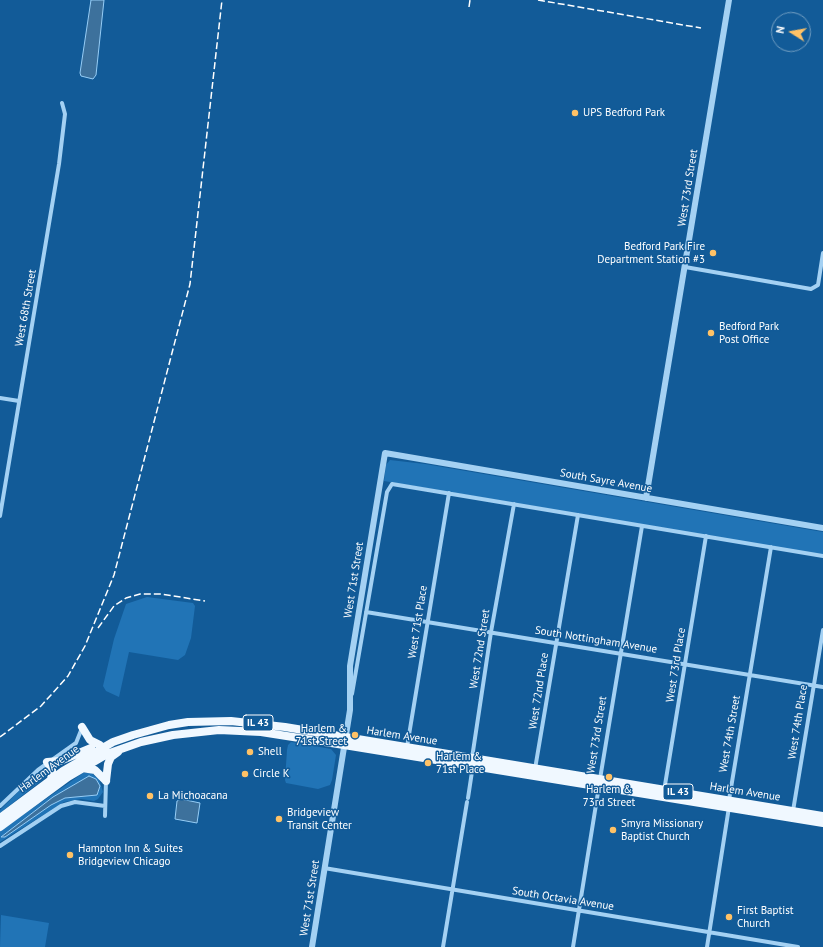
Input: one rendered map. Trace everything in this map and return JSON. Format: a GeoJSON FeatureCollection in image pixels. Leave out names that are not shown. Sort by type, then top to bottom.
{"type":"FeatureCollection","features":[{"type":"Feature","properties":{"kind":"main road","name":"Harlem Avenue"},"geometry":{"type":"LineString","coordinates":[[0,818],[77,761],[113,742],[169,725],[219,721],[262,724],[345,741],[792,815],[823,823]]}},
{"type":"Feature","properties":{"kind":"main road"},"geometry":{"type":"LineString","coordinates":[[82,727],[90,740],[100,745]]}},
{"type":"Feature","properties":{"kind":"main road","name":"Harlem Avenue"},"geometry":{"type":"LineString","coordinates":[[0,827],[82,768],[107,754],[123,748],[173,735],[219,730],[261,732],[345,741]]}},
{"type":"Feature","properties":{"kind":"main road"},"geometry":{"type":"LineString","coordinates":[[51,780],[52,770],[47,762],[60,761],[100,745],[113,742]]}},
{"type":"Feature","properties":{"kind":"main road"},"geometry":{"type":"LineString","coordinates":[[106,781],[109,761],[123,748]]}},
{"type":"Feature","properties":{"kind":"main road"},"geometry":{"type":"LineString","coordinates":[[82,768],[95,770],[106,781]]}},
{"type":"Feature","properties":{"kind":"main road","name":"Harlem Avenue"},"geometry":{"type":"LineString","coordinates":[[792,815],[823,816]]}},
{"type":"Feature","properties":{"kind":"street","name":"West 73rd Street"},"geometry":{"type":"LineString","coordinates":[[646,498],[729,0]]}},
{"type":"Feature","properties":{"kind":"street","name":"West 68th Street"},"geometry":{"type":"LineString","coordinates":[[0,516],[59,164],[64,114],[62,102]]}},
{"type":"Feature","properties":{"kind":"street"},"geometry":{"type":"LineString","coordinates":[[685,267],[808,289],[816,287],[823,253]]}},
{"type":"Feature","properties":{"kind":"street"},"geometry":{"type":"LineString","coordinates":[[0,398],[19,401]]}},
{"type":"Feature","properties":{"kind":"street","name":"South Sayre Avenue"},"geometry":{"type":"LineString","coordinates":[[385,454],[823,528]]}},
{"type":"Feature","properties":{"kind":"street","name":"West 71st Street"},"geometry":{"type":"LineString","coordinates":[[350,710],[350,666],[385,454]]}},
{"type":"Feature","properties":{"kind":"street","name":"West 71st Street"},"geometry":{"type":"LineString","coordinates":[[312,947],[366,612],[387,492],[389,486],[394,484],[449,493]]}},
{"type":"Feature","properties":{"kind":"street"},"geometry":{"type":"LineString","coordinates":[[449,493],[823,556]]}},
{"type":"Feature","properties":{"kind":"street","name":"West 71st Place"},"geometry":{"type":"LineString","coordinates":[[406,751],[449,493]]}},
{"type":"Feature","properties":{"kind":"street","name":"West 72nd Street"},"geometry":{"type":"LineString","coordinates":[[443,947],[468,800],[491,632],[514,504]]}},
{"type":"Feature","properties":{"kind":"street","name":"West 72nd Place"},"geometry":{"type":"LineString","coordinates":[[535,772],[578,515]]}},
{"type":"Feature","properties":{"kind":"street","name":"West 73rd Street"},"geometry":{"type":"LineString","coordinates":[[573,947],[642,526]]}},
{"type":"Feature","properties":{"kind":"street","name":"West 73rd Place"},"geometry":{"type":"LineString","coordinates":[[663,794],[706,536]]}},
{"type":"Feature","properties":{"kind":"street","name":"West 74th Street"},"geometry":{"type":"LineString","coordinates":[[707,947],[749,675],[771,548]]}},
{"type":"Feature","properties":{"kind":"street","name":"South Nottingham Avenue"},"geometry":{"type":"LineString","coordinates":[[366,612],[823,687]]}},
{"type":"Feature","properties":{"kind":"street","name":"West 74th Place"},"geometry":{"type":"LineString","coordinates":[[792,815],[823,630]]}},
{"type":"Feature","properties":{"kind":"street"},"geometry":{"type":"LineString","coordinates":[[0,806],[47,762],[76,743],[81,736],[82,727]]}},
{"type":"Feature","properties":{"kind":"street"},"geometry":{"type":"LineString","coordinates":[[105,816],[107,793],[106,781]]}},
{"type":"Feature","properties":{"kind":"street"},"geometry":{"type":"LineString","coordinates":[[0,846],[62,806],[75,802],[105,806]]}},
{"type":"Feature","properties":{"kind":"street","name":"South Octavia Avenue"},"geometry":{"type":"LineString","coordinates":[[324,868],[798,947]]}},
{"type":"Feature","properties":{"kind":"shaded area"},"geometry":{"type":"Polygon","coordinates":[[[91,0],[104,0],[96,75],[93,79],[81,76],[80,73],[91,0]]]}},
{"type":"Feature","properties":{"kind":"shaded area"},"geometry":{"type":"Polygon","coordinates":[[[390,460],[425,464],[823,532],[823,555],[384,481],[386,465],[390,460]]]}},
{"type":"Feature","properties":{"kind":"shaded area"},"geometry":{"type":"Polygon","coordinates":[[[147,597],[193,603],[195,606],[191,638],[185,655],[178,660],[129,652],[119,697],[106,691],[103,686],[114,639],[126,604],[147,597]]]}},
{"type":"Feature","properties":{"kind":"shaded area"},"geometry":{"type":"Polygon","coordinates":[[[291,742],[331,749],[336,755],[330,785],[318,789],[286,783],[287,750],[288,745],[291,742]]]}},
{"type":"Feature","properties":{"kind":"shaded area"},"geometry":{"type":"Polygon","coordinates":[[[43,772],[46,774],[46,777],[0,813],[0,810],[21,789],[37,774],[43,772]]]}},
{"type":"Feature","properties":{"kind":"shaded area"},"geometry":{"type":"Polygon","coordinates":[[[83,773],[91,773],[99,779],[103,792],[98,799],[94,801],[81,799],[64,802],[0,842],[0,831],[83,773]],[[89,776],[53,797],[1,837],[2,838],[51,805],[65,798],[97,795],[100,786],[96,779],[89,776]]]}},
{"type":"Feature","properties":{"kind":"shaded area"},"geometry":{"type":"Polygon","coordinates":[[[89,776],[96,779],[100,786],[97,795],[65,798],[51,805],[5,837],[1,837],[53,797],[89,776]]]}},
{"type":"Feature","properties":{"kind":"shaded area"},"geometry":{"type":"Polygon","coordinates":[[[181,799],[200,803],[197,823],[175,819],[177,801],[181,799]]]}},
{"type":"Feature","properties":{"kind":"shaded area"},"geometry":{"type":"Polygon","coordinates":[[[1,915],[49,923],[45,947],[0,947],[1,915]]]}},
{"type":"Feature","properties":{"kind":"railway"},"geometry":{"type":"LineString","coordinates":[[0,737],[41,706],[68,676],[85,646],[114,575],[190,284],[222,0]]}},
{"type":"Feature","properties":{"kind":"railway"},"geometry":{"type":"LineString","coordinates":[[469,7],[470,0]]}},
{"type":"Feature","properties":{"kind":"railway"},"geometry":{"type":"LineString","coordinates":[[538,0],[701,28]]}},
{"type":"Feature","properties":{"kind":"railway"},"geometry":{"type":"LineString","coordinates":[[98,628],[114,606],[126,598],[140,594],[161,594],[205,601]]}},
{"type":"Feature","properties":{"kind":"place","name":"UPS Bedford Park"},"geometry":{"type":"Point","coordinates":[575,113]}},
{"type":"Feature","properties":{"kind":"place","name":"Bedford Park Fire Department Station #3"},"geometry":{"type":"Point","coordinates":[713,253]}},
{"type":"Feature","properties":{"kind":"place","name":"Bedford Park Post Office"},"geometry":{"type":"Point","coordinates":[711,333]}},
{"type":"Feature","properties":{"kind":"place","name":"Harlem & 71st Street"},"geometry":{"type":"Point","coordinates":[355,735]}},
{"type":"Feature","properties":{"kind":"place","name":"Shell"},"geometry":{"type":"Point","coordinates":[250,752]}},
{"type":"Feature","properties":{"kind":"place","name":"Harlem & 71st Place"},"geometry":{"type":"Point","coordinates":[428,763]}},
{"type":"Feature","properties":{"kind":"place","name":"Circle K"},"geometry":{"type":"Point","coordinates":[245,774]}},
{"type":"Feature","properties":{"kind":"place","name":"Harlem & 73rd Street"},"geometry":{"type":"Point","coordinates":[609,777]}},
{"type":"Feature","properties":{"kind":"place","name":"La Michoacana"},"geometry":{"type":"Point","coordinates":[150,796]}},
{"type":"Feature","properties":{"kind":"place","name":"Bridgeview Transit Center"},"geometry":{"type":"Point","coordinates":[279,819]}},
{"type":"Feature","properties":{"kind":"place","name":"Smyra Missionary Baptist Church"},"geometry":{"type":"Point","coordinates":[613,830]}},
{"type":"Feature","properties":{"kind":"place","name":"Hampton Inn & Suites Bridgeview Chicago"},"geometry":{"type":"Point","coordinates":[70,855]}},
{"type":"Feature","properties":{"kind":"place","name":"First Baptist Church"},"geometry":{"type":"Point","coordinates":[729,917]}}]}
